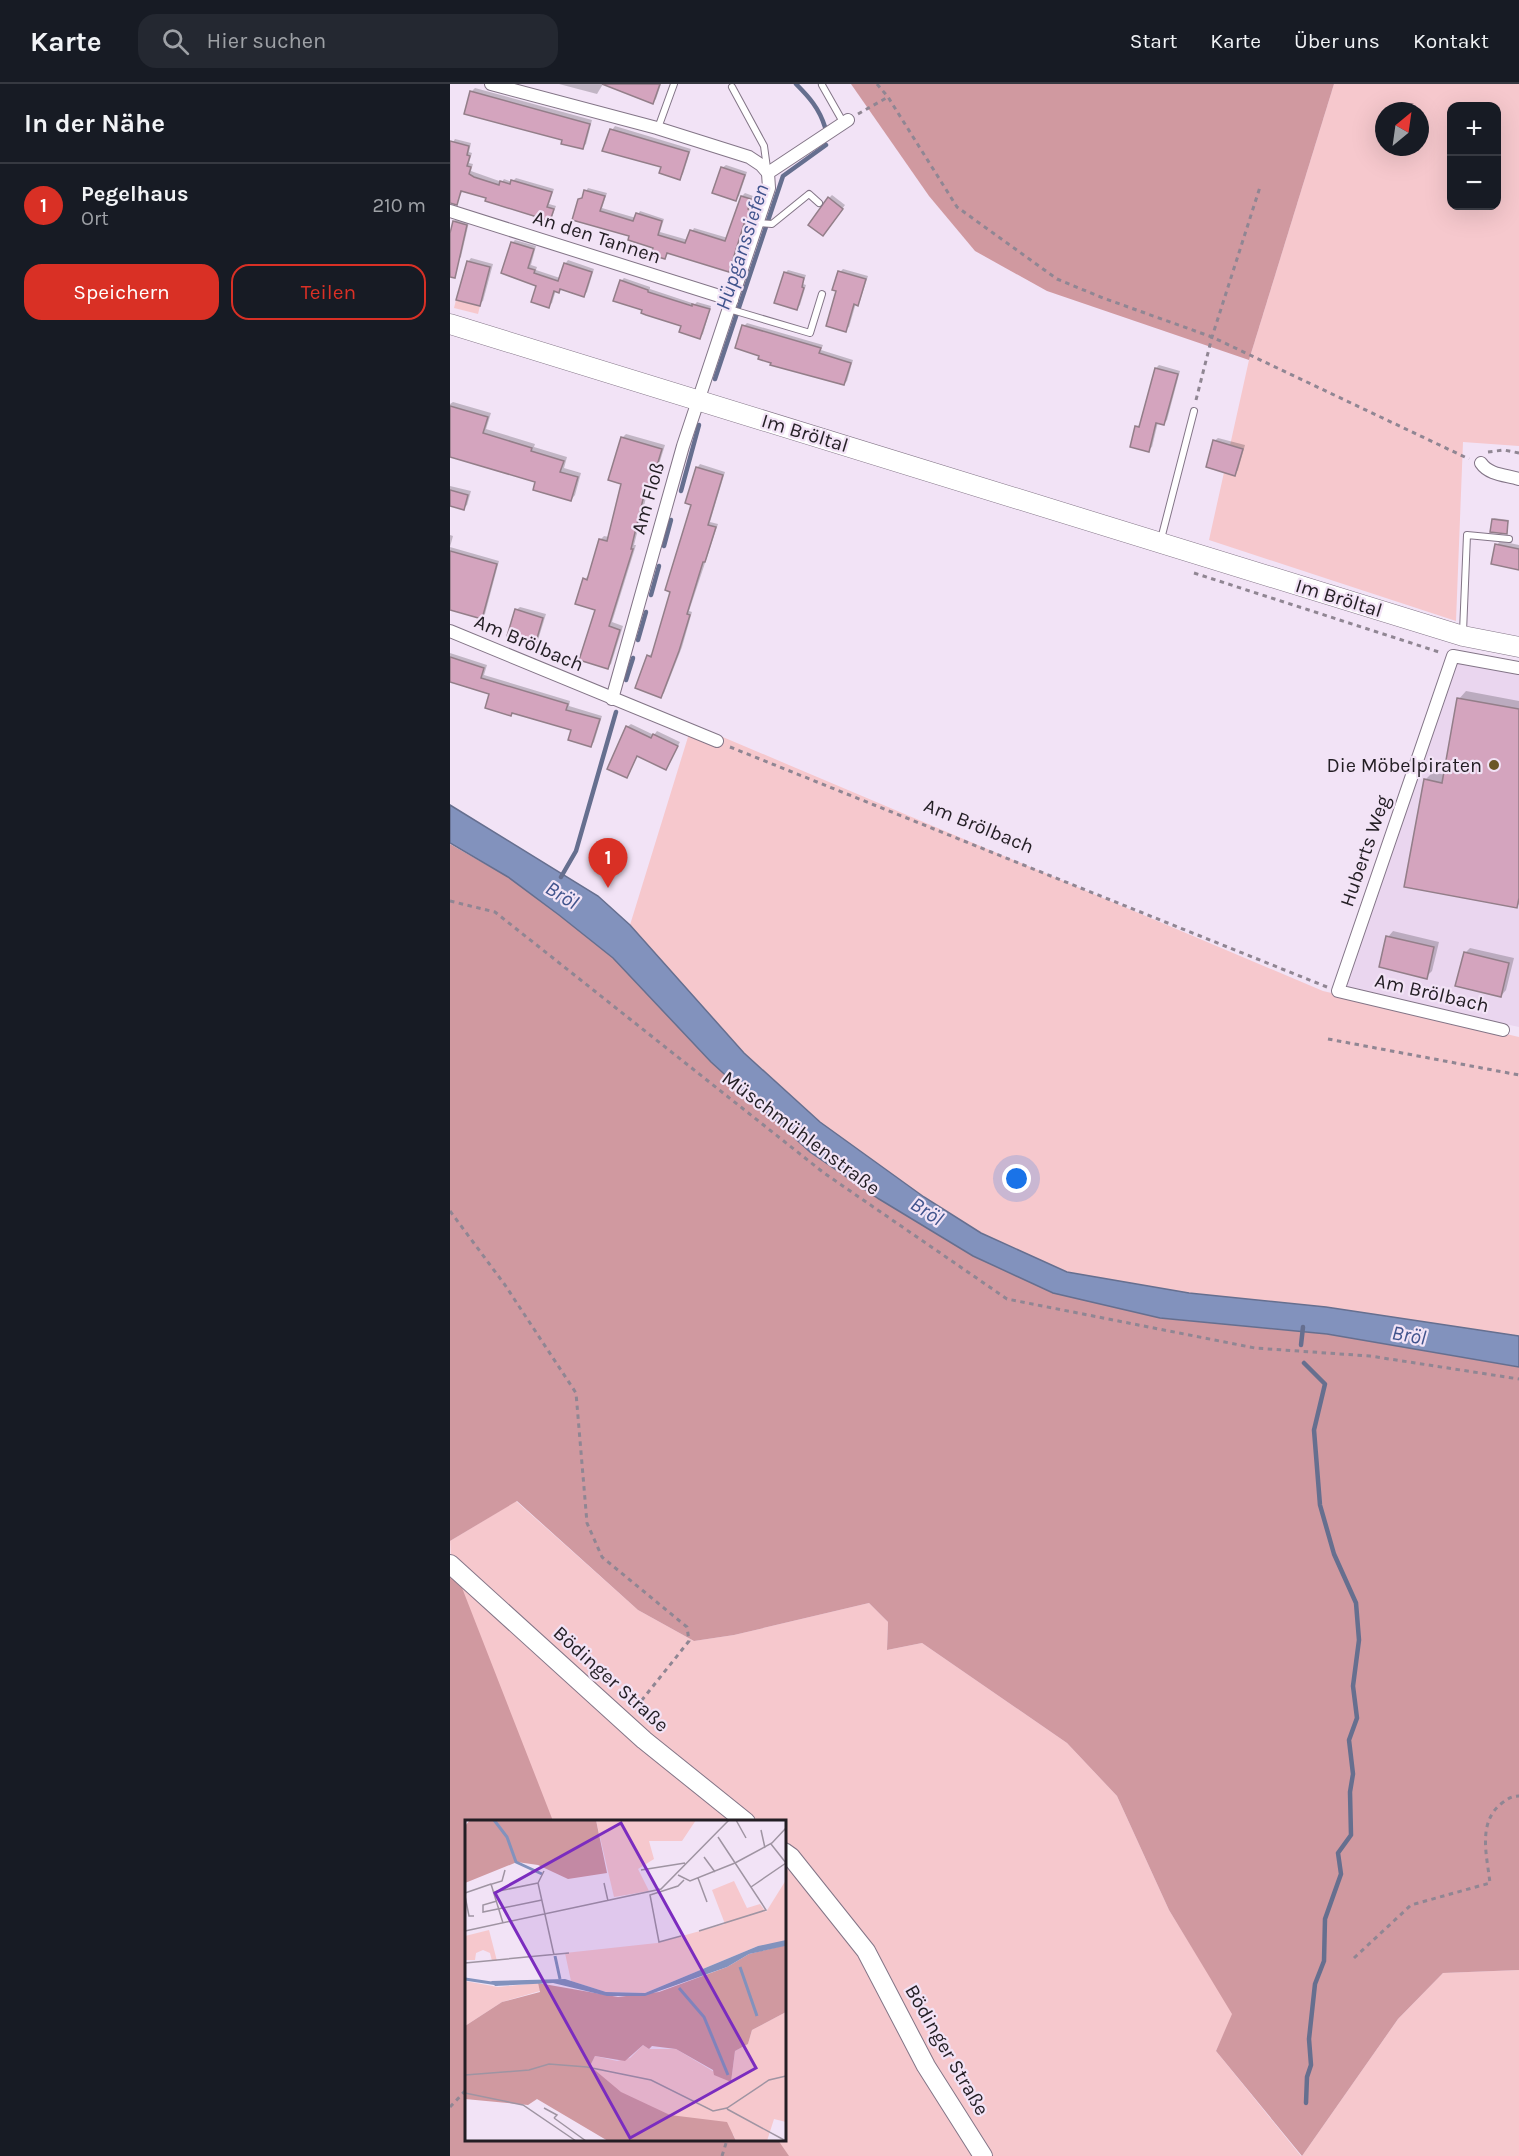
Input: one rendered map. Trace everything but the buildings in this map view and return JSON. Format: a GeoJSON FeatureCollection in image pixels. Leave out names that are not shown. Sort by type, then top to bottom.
{"type":"FeatureCollection","features":[{"type":"Feature","properties":{"kind":"main road","name":"Im Bröltal"},"geometry":{"type":"LineString","coordinates":[[450,324],[1463,636],[1519,647]]}},
{"type":"Feature","properties":{"kind":"street"},"geometry":{"type":"LineString","coordinates":[[491,84],[657,128],[749,157],[768,173],[846,121]]}},
{"type":"Feature","properties":{"kind":"street","name":"Am Floß"},"geometry":{"type":"LineString","coordinates":[[612,699],[683,446],[769,188],[768,173]]}},
{"type":"Feature","properties":{"kind":"street","name":"An den Tannen"},"geometry":{"type":"LineString","coordinates":[[450,211],[730,305]]}},
{"type":"Feature","properties":{"kind":"street"},"geometry":{"type":"LineString","coordinates":[[1481,463],[1493,473],[1519,479]]}},
{"type":"Feature","properties":{"kind":"street","name":"Am Brölbach"},"geometry":{"type":"LineString","coordinates":[[450,630],[717,741]]}},
{"type":"Feature","properties":{"kind":"street","name":"Huberts Weg"},"geometry":{"type":"LineString","coordinates":[[1338,991],[1452,656],[1519,668]]}},
{"type":"Feature","properties":{"kind":"street","name":"Am Brölbach"},"geometry":{"type":"LineString","coordinates":[[1338,991],[1503,1030]]}},
{"type":"Feature","properties":{"kind":"street","name":"Bödinger Straße"},"geometry":{"type":"LineString","coordinates":[[450,1564],[624,1722],[745,1820]]}},
{"type":"Feature","properties":{"kind":"street","name":"Bödinger Straße"},"geometry":{"type":"LineString","coordinates":[[786,1853],[866,1951],[926,2066],[983,2156]]}},
{"type":"Feature","properties":{"kind":"lane"},"geometry":{"type":"LineString","coordinates":[[657,128],[674,84]]}},
{"type":"Feature","properties":{"kind":"lane"},"geometry":{"type":"LineString","coordinates":[[822,84],[846,121]]}},
{"type":"Feature","properties":{"kind":"lane","name":"Am Floß"},"geometry":{"type":"LineString","coordinates":[[732,87],[764,146],[768,173]]}},
{"type":"Feature","properties":{"kind":"lane"},"geometry":{"type":"LineString","coordinates":[[757,224],[772,224],[809,195],[819,203]]}},
{"type":"Feature","properties":{"kind":"lane"},"geometry":{"type":"LineString","coordinates":[[730,305],[743,314],[810,333],[822,294]]}},
{"type":"Feature","properties":{"kind":"lane"},"geometry":{"type":"LineString","coordinates":[[1160,543],[1194,411]]}},
{"type":"Feature","properties":{"kind":"lane"},"geometry":{"type":"LineString","coordinates":[[1463,636],[1467,535],[1509,539]]}},
{"type":"Feature","properties":{"kind":"path"},"geometry":{"type":"LineString","coordinates":[[877,84],[957,207],[1057,279],[1212,337],[1466,459]]}},
{"type":"Feature","properties":{"kind":"path"},"geometry":{"type":"LineString","coordinates":[[846,121],[888,98]]}},
{"type":"Feature","properties":{"kind":"path"},"geometry":{"type":"LineString","coordinates":[[1194,411],[1212,337],[1260,187]]}},
{"type":"Feature","properties":{"kind":"path"},"geometry":{"type":"LineString","coordinates":[[1481,463],[1485,452],[1491,450],[1519,453]]}},
{"type":"Feature","properties":{"kind":"path","name":"Am Brölbach"},"geometry":{"type":"LineString","coordinates":[[717,741],[1338,991]]}},
{"type":"Feature","properties":{"kind":"path","name":"Müschmühlenstraße"},"geometry":{"type":"LineString","coordinates":[[450,901],[495,912],[824,1173],[1007,1299],[1255,1348],[1370,1356],[1519,1379]]}},
{"type":"Feature","properties":{"kind":"path"},"geometry":{"type":"LineString","coordinates":[[1328,1039],[1519,1075]]}},
{"type":"Feature","properties":{"kind":"path"},"geometry":{"type":"LineString","coordinates":[[450,1211],[505,1286],[576,1393],[587,1523],[602,1557],[687,1627],[689,1641],[624,1722]]}},
{"type":"Feature","properties":{"kind":"path"},"geometry":{"type":"LineString","coordinates":[[1354,1958],[1411,1905],[1490,1884],[1484,1833],[1494,1809],[1512,1796],[1519,1796]]}},
{"type":"Feature","properties":{"kind":"path"},"geometry":{"type":"LineString","coordinates":[[450,2107],[465,2091]]}},
{"type":"Feature","properties":{"kind":"path"},"geometry":{"type":"LineString","coordinates":[[722,2156],[727,2141]]}},
{"type":"Feature","properties":{"kind":"shaded area"},"geometry":{"type":"Polygon","coordinates":[[[851,84],[1334,84],[1249,360],[1047,291],[975,251],[929,196],[851,84]]]}},
{"type":"Feature","properties":{"kind":"shaded area"},"geometry":{"type":"Polygon","coordinates":[[[1334,84],[1519,84],[1519,446],[1463,442],[1456,621],[1209,540],[1249,360],[1334,84]]]}},
{"type":"Feature","properties":{"kind":"shaded area"},"geometry":{"type":"Polygon","coordinates":[[[456,300],[480,306],[478,314],[454,308],[456,300]]]}},
{"type":"Feature","properties":{"kind":"shaded area"},"geometry":{"type":"Polygon","coordinates":[[[1454,658],[1519,675],[1519,1027],[1342,989],[1454,658]]]}},
{"type":"Feature","properties":{"kind":"shaded area"},"geometry":{"type":"Polygon","coordinates":[[[692,724],[1323,991],[1519,1037],[1519,1336],[1326,1307],[1189,1293],[1067,1272],[981,1233],[924,1197],[820,1122],[744,1053],[630,925],[692,724]]]}},
{"type":"Feature","properties":{"kind":"shaded area"},"geometry":{"type":"Polygon","coordinates":[[[450,844],[508,877],[613,958],[711,1062],[810,1152],[879,1199],[973,1256],[1160,1318],[1327,1334],[1519,1367],[1519,1970],[1443,1973],[1398,2019],[1302,2156],[1216,2051],[1232,2014],[1169,1910],[1117,1796],[1067,1743],[922,1643],[887,1650],[888,1622],[869,1603],[734,1635],[694,1641],[638,1610],[517,1501],[450,1541],[450,844]]]}},
{"type":"Feature","properties":{"kind":"shaded area"},"geometry":{"type":"Polygon","coordinates":[[[516,1501],[638,1610],[694,1641],[734,1635],[869,1603],[888,1622],[887,1650],[922,1643],[1067,1743],[1117,1796],[1169,1910],[1233,2014],[1216,2051],[1301,2156],[450,2156],[465,2141],[786,2141],[786,1820],[466,1820],[450,1541],[516,1501]]]}},
{"type":"Feature","properties":{"kind":"shaded area"},"geometry":{"type":"Polygon","coordinates":[[[450,1557],[553,1820],[465,1820],[465,2141],[779,2141],[789,2156],[450,2156],[450,1557]]]}},
{"type":"Feature","properties":{"kind":"shaded area"},"geometry":{"type":"Polygon","coordinates":[[[1519,1970],[1519,2156],[1302,2156],[1398,2019],[1443,1973],[1519,1970]]]}},
{"type":"Feature","properties":{"kind":"water","name":"Bröl"},"geometry":{"type":"Polygon","coordinates":[[[450,805],[598,896],[630,925],[744,1053],[820,1122],[924,1197],[981,1233],[1067,1272],[1189,1293],[1326,1307],[1519,1336],[1519,1367],[1327,1334],[1160,1318],[1053,1293],[973,1256],[879,1199],[810,1152],[711,1062],[613,958],[508,877],[450,843],[450,805]]]}},
{"type":"Feature","properties":{"kind":"waterway","name":"Hüpganssiefen"},"geometry":{"type":"LineString","coordinates":[[796,84],[813,103],[825,127]]}},
{"type":"Feature","properties":{"kind":"waterway","name":"Hüpganssiefen"},"geometry":{"type":"LineString","coordinates":[[715,379],[783,176],[826,145]]}},
{"type":"Feature","properties":{"kind":"waterway","name":"Hüpganssiefen"},"geometry":{"type":"LineString","coordinates":[[681,491],[699,425]]}},
{"type":"Feature","properties":{"kind":"waterway","name":"Hüpganssiefen"},"geometry":{"type":"LineString","coordinates":[[664,546],[671,520]]}},
{"type":"Feature","properties":{"kind":"waterway","name":"Hüpganssiefen"},"geometry":{"type":"LineString","coordinates":[[651,595],[659,566]]}},
{"type":"Feature","properties":{"kind":"waterway","name":"Hüpganssiefen"},"geometry":{"type":"LineString","coordinates":[[638,640],[646,612]]}},
{"type":"Feature","properties":{"kind":"waterway","name":"Hüpganssiefen"},"geometry":{"type":"LineString","coordinates":[[626,680],[633,658]]}},
{"type":"Feature","properties":{"kind":"waterway","name":"Hüpganssiefen"},"geometry":{"type":"LineString","coordinates":[[561,877],[576,851],[616,712]]}},
{"type":"Feature","properties":{"kind":"waterway"},"geometry":{"type":"LineString","coordinates":[[1301,1345],[1303,1327]]}},
{"type":"Feature","properties":{"kind":"waterway"},"geometry":{"type":"LineString","coordinates":[[1304,1363],[1325,1384],[1314,1430],[1320,1505],[1334,1554],[1356,1603],[1359,1640],[1353,1686],[1357,1718],[1349,1740],[1353,1774],[1350,1792],[1351,1835],[1338,1853],[1341,1874],[1325,1919],[1324,1961],[1315,1984],[1309,2039],[1311,2065],[1307,2077],[1306,2103]]}},
{"type":"Feature","properties":{"kind":"place","name":"Die Möbelpiraten"},"geometry":{"type":"Point","coordinates":[1494,765]}},
{"type":"Feature","properties":{"kind":"place","name":"Pegelhaus"},"geometry":{"type":"Point","coordinates":[608,888]}}]}
